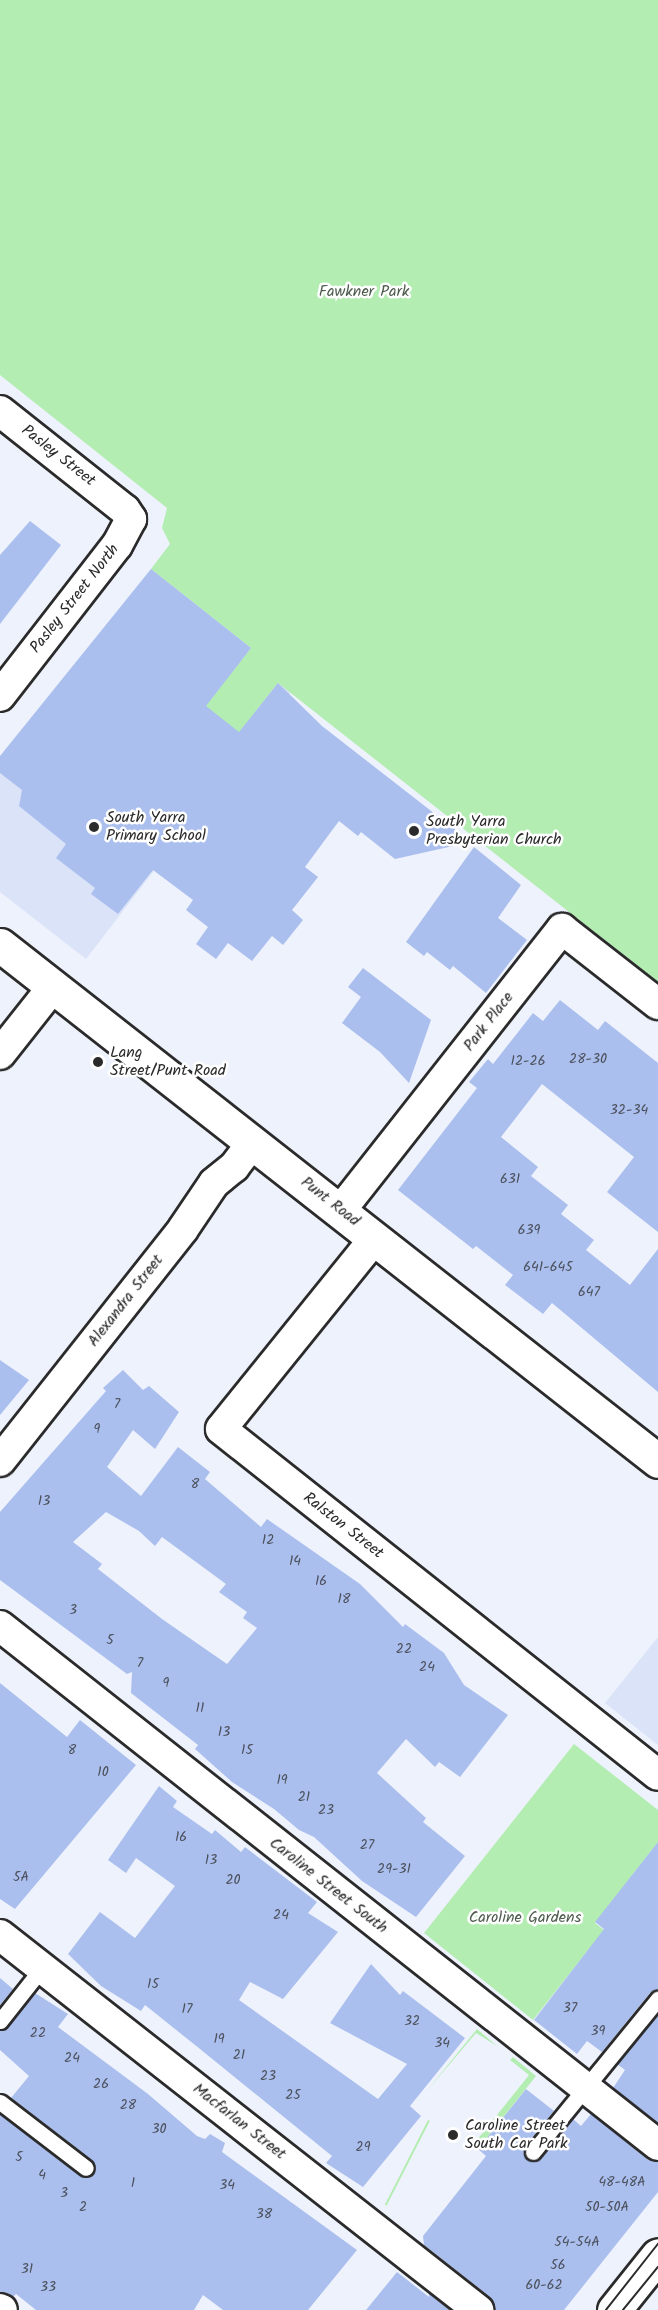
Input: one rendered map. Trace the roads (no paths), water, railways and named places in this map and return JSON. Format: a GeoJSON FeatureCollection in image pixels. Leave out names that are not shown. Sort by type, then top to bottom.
{"type":"FeatureCollection","features":[{"type":"Feature","properties":{"kind":"main road","name":"Punt Road"},"geometry":{"type":"LineString","coordinates":[[0,945],[658,1461]]}},
{"type":"Feature","properties":{"kind":"main road"},"geometry":{"type":"LineString","coordinates":[[614,2310],[658,2255]]}},
{"type":"Feature","properties":{"kind":"street","name":"Pasley Street"},"geometry":{"type":"LineString","coordinates":[[0,411],[116,502]]}},
{"type":"Feature","properties":{"kind":"street","name":"Pasley Street North"},"geometry":{"type":"LineString","coordinates":[[0,696],[129,529],[129,515],[116,502]]}},
{"type":"Feature","properties":{"kind":"street","name":"Park Place"},"geometry":{"type":"LineString","coordinates":[[340,1211],[562,929],[658,1005]]}},
{"type":"Feature","properties":{"kind":"street"},"geometry":{"type":"LineString","coordinates":[[0,1054],[53,987]]}},
{"type":"Feature","properties":{"kind":"street","name":"Alexandra Street"},"geometry":{"type":"LineString","coordinates":[[0,1461],[183,1229],[214,1183],[234,1167],[253,1142]]}},
{"type":"Feature","properties":{"kind":"street","name":"Ralston Street"},"geometry":{"type":"LineString","coordinates":[[375,1238],[220,1429],[658,1775]]}},
{"type":"Feature","properties":{"kind":"street","name":"Caroline Street South"},"geometry":{"type":"LineString","coordinates":[[0,1626],[658,2145]]}},
{"type":"Feature","properties":{"kind":"street","name":"Macfarlan Street"},"geometry":{"type":"LineString","coordinates":[[0,1935],[478,2310]]}},
{"type":"Feature","properties":{"kind":"lane"},"geometry":{"type":"LineString","coordinates":[[0,2021],[42,1968]]}},
{"type":"Feature","properties":{"kind":"lane"},"geometry":{"type":"LineString","coordinates":[[533,2152],[658,1999]]}},
{"type":"Feature","properties":{"kind":"lane"},"geometry":{"type":"LineString","coordinates":[[0,2102],[86,2168]]}},
{"type":"Feature","properties":{"kind":"tram line"},"geometry":{"type":"LineString","coordinates":[[606,2310],[658,2244]]}},
{"type":"Feature","properties":{"kind":"tram line"},"geometry":{"type":"LineString","coordinates":[[623,2310],[658,2267]]}},
{"type":"Feature","properties":{"kind":"place","name":"South Yarra Primary School"},"geometry":{"type":"Point","coordinates":[94,827]}},
{"type":"Feature","properties":{"kind":"place","name":"South Yarra Presbyterian Church"},"geometry":{"type":"Point","coordinates":[414,831]}},
{"type":"Feature","properties":{"kind":"place","name":"Lang Street/Punt Road"},"geometry":{"type":"Point","coordinates":[98,1062]}},
{"type":"Feature","properties":{"kind":"place","name":"Caroline Street South Car Park"},"geometry":{"type":"Point","coordinates":[453,2135]}},
{"type":"Feature","properties":{"kind":"park label","name":"Fawkner Park"},"geometry":{"type":"Point","coordinates":[364,292]}},
{"type":"Feature","properties":{"kind":"park label","name":"Caroline Gardens"},"geometry":{"type":"Point","coordinates":[525,1918]}}]}
